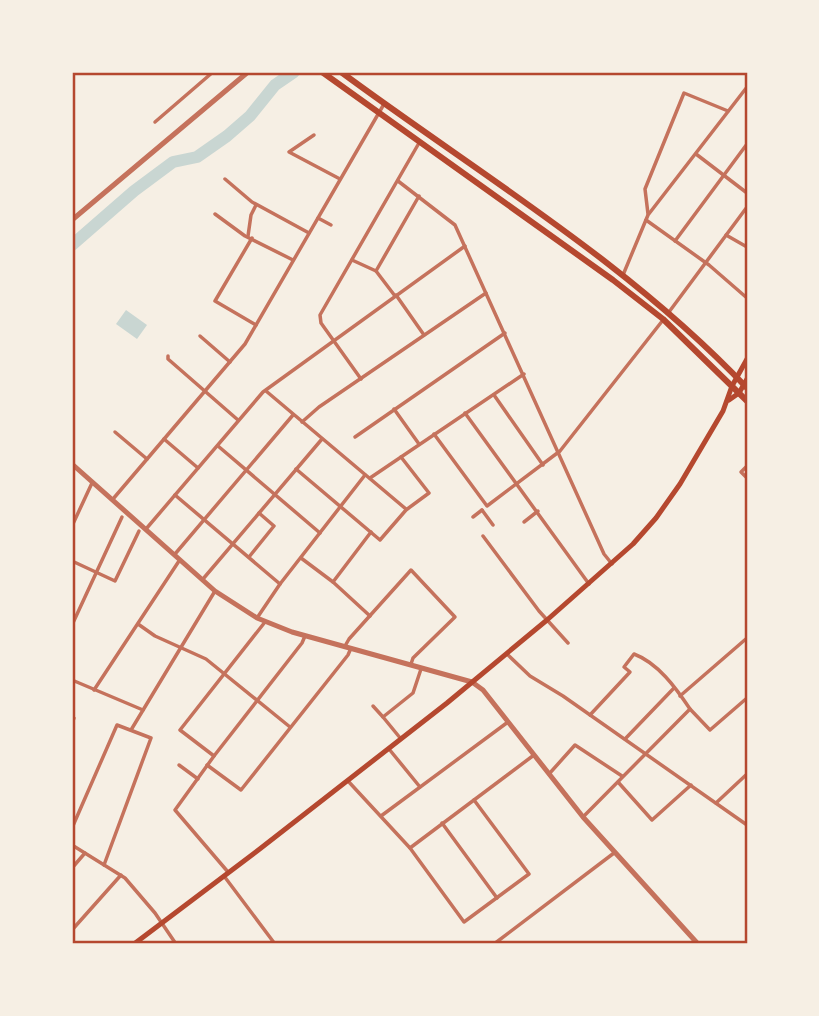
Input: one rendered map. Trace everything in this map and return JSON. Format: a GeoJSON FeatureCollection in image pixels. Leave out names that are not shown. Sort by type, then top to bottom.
{"type":"FeatureCollection","features":[{"type":"Feature","properties":{"kind":"main road"},"geometry":{"type":"LineString","coordinates":[[322,72],[613,280],[663,320],[747,401]]}},
{"type":"Feature","properties":{"kind":"main road"},"geometry":{"type":"LineString","coordinates":[[341,72],[623,275],[669,313],[746,384],[729,400]]}},
{"type":"Feature","properties":{"kind":"main road"},"geometry":{"type":"LineString","coordinates":[[134,944],[389,749],[507,654],[612,564],[643,533],[670,499],[729,400],[732,386],[747,359]]}},
{"type":"Feature","properties":{"kind":"street"},"geometry":{"type":"LineString","coordinates":[[155,122],[212,72]]}},
{"type":"Feature","properties":{"kind":"street"},"geometry":{"type":"LineString","coordinates":[[72,220],[248,72]]}},
{"type":"Feature","properties":{"kind":"street"},"geometry":{"type":"LineString","coordinates":[[623,275],[647,217],[746,89]]}},
{"type":"Feature","properties":{"kind":"street"},"geometry":{"type":"LineString","coordinates":[[728,111],[684,93],[645,189],[647,217],[747,298]]}},
{"type":"Feature","properties":{"kind":"street"},"geometry":{"type":"LineString","coordinates":[[113,499],[245,344],[385,104]]}},
{"type":"Feature","properties":{"kind":"street"},"geometry":{"type":"LineString","coordinates":[[314,135],[289,152],[340,179]]}},
{"type":"Feature","properties":{"kind":"street"},"geometry":{"type":"LineString","coordinates":[[361,379],[320,318],[420,141]]}},
{"type":"Feature","properties":{"kind":"street"},"geometry":{"type":"LineString","coordinates":[[675,241],[747,144]]}},
{"type":"Feature","properties":{"kind":"street"},"geometry":{"type":"LineString","coordinates":[[695,154],[747,192]]}},
{"type":"Feature","properties":{"kind":"street"},"geometry":{"type":"LineString","coordinates":[[225,179],[257,205],[309,233]]}},
{"type":"Feature","properties":{"kind":"street"},"geometry":{"type":"LineString","coordinates":[[398,181],[455,225],[604,554],[612,564]]}},
{"type":"Feature","properties":{"kind":"street"},"geometry":{"type":"LineString","coordinates":[[376,271],[419,196]]}},
{"type":"Feature","properties":{"kind":"street"},"geometry":{"type":"LineString","coordinates":[[256,325],[215,301],[250,237],[251,215],[257,205]]}},
{"type":"Feature","properties":{"kind":"street"},"geometry":{"type":"LineString","coordinates":[[669,313],[747,206]]}},
{"type":"Feature","properties":{"kind":"street"},"geometry":{"type":"LineString","coordinates":[[215,214],[293,260]]}},
{"type":"Feature","properties":{"kind":"street"},"geometry":{"type":"LineString","coordinates":[[317,218],[331,225]]}},
{"type":"Feature","properties":{"kind":"street"},"geometry":{"type":"LineString","coordinates":[[726,235],[747,247]]}},
{"type":"Feature","properties":{"kind":"street"},"geometry":{"type":"LineString","coordinates":[[146,529],[266,391],[465,246]]}},
{"type":"Feature","properties":{"kind":"street"},"geometry":{"type":"LineString","coordinates":[[352,260],[376,271],[424,335]]}},
{"type":"Feature","properties":{"kind":"street"},"geometry":{"type":"LineString","coordinates":[[302,422],[319,407],[486,293]]}},
{"type":"Feature","properties":{"kind":"street"},"geometry":{"type":"LineString","coordinates":[[473,517],[559,451],[663,320]]}},
{"type":"Feature","properties":{"kind":"street"},"geometry":{"type":"LineString","coordinates":[[355,437],[505,333]]}},
{"type":"Feature","properties":{"kind":"street"},"geometry":{"type":"LineString","coordinates":[[200,336],[230,362]]}},
{"type":"Feature","properties":{"kind":"street"},"geometry":{"type":"LineString","coordinates":[[167,356],[239,420]]}},
{"type":"Feature","properties":{"kind":"street"},"geometry":{"type":"LineString","coordinates":[[257,618],[300,558],[367,476],[401,457],[524,374]]}},
{"type":"Feature","properties":{"kind":"street"},"geometry":{"type":"LineString","coordinates":[[266,391],[406,510]]}},
{"type":"Feature","properties":{"kind":"street"},"geometry":{"type":"LineString","coordinates":[[494,394],[543,465]]}},
{"type":"Feature","properties":{"kind":"street"},"geometry":{"type":"LineString","coordinates":[[394,409],[419,444]]}},
{"type":"Feature","properties":{"kind":"street"},"geometry":{"type":"LineString","coordinates":[[465,413],[589,584]]}},
{"type":"Feature","properties":{"kind":"street"},"geometry":{"type":"LineString","coordinates":[[175,554],[293,415]]}},
{"type":"Feature","properties":{"kind":"street"},"geometry":{"type":"LineString","coordinates":[[115,432],[147,459]]}},
{"type":"Feature","properties":{"kind":"street"},"geometry":{"type":"LineString","coordinates":[[434,434],[487,506]]}},
{"type":"Feature","properties":{"kind":"street"},"geometry":{"type":"LineString","coordinates":[[164,439],[198,468]]}},
{"type":"Feature","properties":{"kind":"street"},"geometry":{"type":"LineString","coordinates":[[203,579],[322,439]]}},
{"type":"Feature","properties":{"kind":"street"},"geometry":{"type":"LineString","coordinates":[[217,446],[320,533]]}},
{"type":"Feature","properties":{"kind":"street"},"geometry":{"type":"LineString","coordinates":[[296,469],[380,540],[406,510],[429,493],[401,457]]}},
{"type":"Feature","properties":{"kind":"street"},"geometry":{"type":"LineString","coordinates":[[72,464],[215,591],[257,618],[305,636],[472,682],[483,690],[583,817],[698,944]]}},
{"type":"Feature","properties":{"kind":"street"},"geometry":{"type":"LineString","coordinates":[[747,467],[741,472],[747,478]]}},
{"type":"Feature","properties":{"kind":"street"},"geometry":{"type":"LineString","coordinates":[[72,526],[93,482]]}},
{"type":"Feature","properties":{"kind":"street"},"geometry":{"type":"LineString","coordinates":[[175,495],[280,584]]}},
{"type":"Feature","properties":{"kind":"street"},"geometry":{"type":"LineString","coordinates":[[72,508],[79,511]]}},
{"type":"Feature","properties":{"kind":"street"},"geometry":{"type":"LineString","coordinates":[[482,510],[493,525]]}},
{"type":"Feature","properties":{"kind":"street"},"geometry":{"type":"LineString","coordinates":[[524,522],[538,511]]}},
{"type":"Feature","properties":{"kind":"street"},"geometry":{"type":"LineString","coordinates":[[248,557],[274,526],[259,513]]}},
{"type":"Feature","properties":{"kind":"street"},"geometry":{"type":"LineString","coordinates":[[72,625],[122,517]]}},
{"type":"Feature","properties":{"kind":"street"},"geometry":{"type":"LineString","coordinates":[[72,561],[115,581],[139,531]]}},
{"type":"Feature","properties":{"kind":"street"},"geometry":{"type":"LineString","coordinates":[[332,582],[371,532]]}},
{"type":"Feature","properties":{"kind":"street"},"geometry":{"type":"LineString","coordinates":[[483,536],[547,620],[568,643]]}},
{"type":"Feature","properties":{"kind":"street"},"geometry":{"type":"LineString","coordinates":[[300,558],[370,616]]}},
{"type":"Feature","properties":{"kind":"street"},"geometry":{"type":"LineString","coordinates":[[94,690],[180,559]]}},
{"type":"Feature","properties":{"kind":"street"},"geometry":{"type":"LineString","coordinates":[[207,765],[241,790],[348,655],[349,639],[411,570],[455,617],[411,664]]}},
{"type":"Feature","properties":{"kind":"street"},"geometry":{"type":"LineString","coordinates":[[131,730],[215,591]]}},
{"type":"Feature","properties":{"kind":"street"},"geometry":{"type":"LineString","coordinates":[[214,756],[180,730],[265,622]]}},
{"type":"Feature","properties":{"kind":"street"},"geometry":{"type":"LineString","coordinates":[[138,624],[155,636],[206,659],[290,727]]}},
{"type":"Feature","properties":{"kind":"street"},"geometry":{"type":"LineString","coordinates":[[275,944],[227,875],[175,810],[305,636]]}},
{"type":"Feature","properties":{"kind":"street"},"geometry":{"type":"LineString","coordinates":[[680,696],[747,638]]}},
{"type":"Feature","properties":{"kind":"street"},"geometry":{"type":"LineString","coordinates":[[590,715],[630,671],[624,667],[634,653],[647,659],[710,730],[747,698]]}},
{"type":"Feature","properties":{"kind":"street"},"geometry":{"type":"LineString","coordinates":[[507,654],[530,676],[646,753],[747,825]]}},
{"type":"Feature","properties":{"kind":"street"},"geometry":{"type":"LineString","coordinates":[[383,717],[413,693],[422,668]]}},
{"type":"Feature","properties":{"kind":"street"},"geometry":{"type":"LineString","coordinates":[[72,680],[143,710]]}},
{"type":"Feature","properties":{"kind":"street"},"geometry":{"type":"LineString","coordinates":[[625,739],[674,688]]}},
{"type":"Feature","properties":{"kind":"street"},"geometry":{"type":"LineString","coordinates":[[373,706],[401,739]]}},
{"type":"Feature","properties":{"kind":"street"},"geometry":{"type":"LineString","coordinates":[[583,817],[690,709]]}},
{"type":"Feature","properties":{"kind":"street"},"geometry":{"type":"LineString","coordinates":[[72,717],[72,723]]}},
{"type":"Feature","properties":{"kind":"street"},"geometry":{"type":"LineString","coordinates":[[381,817],[508,722]]}},
{"type":"Feature","properties":{"kind":"street"},"geometry":{"type":"LineString","coordinates":[[72,828],[117,724],[151,738],[104,865]]}},
{"type":"Feature","properties":{"kind":"street"},"geometry":{"type":"LineString","coordinates":[[549,774],[575,744],[622,776]]}},
{"type":"Feature","properties":{"kind":"street"},"geometry":{"type":"LineString","coordinates":[[389,749],[421,787]]}},
{"type":"Feature","properties":{"kind":"street"},"geometry":{"type":"LineString","coordinates":[[410,848],[534,755]]}},
{"type":"Feature","properties":{"kind":"street"},"geometry":{"type":"LineString","coordinates":[[179,765],[198,779]]}},
{"type":"Feature","properties":{"kind":"street"},"geometry":{"type":"LineString","coordinates":[[716,803],[747,774]]}},
{"type":"Feature","properties":{"kind":"street"},"geometry":{"type":"LineString","coordinates":[[348,781],[410,848],[464,922],[528,874],[474,800]]}},
{"type":"Feature","properties":{"kind":"street"},"geometry":{"type":"LineString","coordinates":[[618,782],[652,820],[691,785]]}},
{"type":"Feature","properties":{"kind":"street"},"geometry":{"type":"LineString","coordinates":[[442,823],[497,898]]}},
{"type":"Feature","properties":{"kind":"street"},"geometry":{"type":"LineString","coordinates":[[72,845],[121,875],[176,944]]}},
{"type":"Feature","properties":{"kind":"street"},"geometry":{"type":"LineString","coordinates":[[72,868],[85,853]]}},
{"type":"Feature","properties":{"kind":"street"},"geometry":{"type":"LineString","coordinates":[[494,944],[614,853]]}},
{"type":"Feature","properties":{"kind":"street"},"geometry":{"type":"LineString","coordinates":[[72,930],[121,875]]}},
{"type":"Feature","properties":{"kind":"shaded area"},"geometry":{"type":"Polygon","coordinates":[[[126,310],[147,325],[137,339],[116,324],[126,310]]]}},
{"type":"Feature","properties":{"kind":"waterway"},"geometry":{"type":"LineString","coordinates":[[72,245],[134,191],[173,162],[197,157],[227,136],[250,116],[275,85],[294,72]]}}]}
